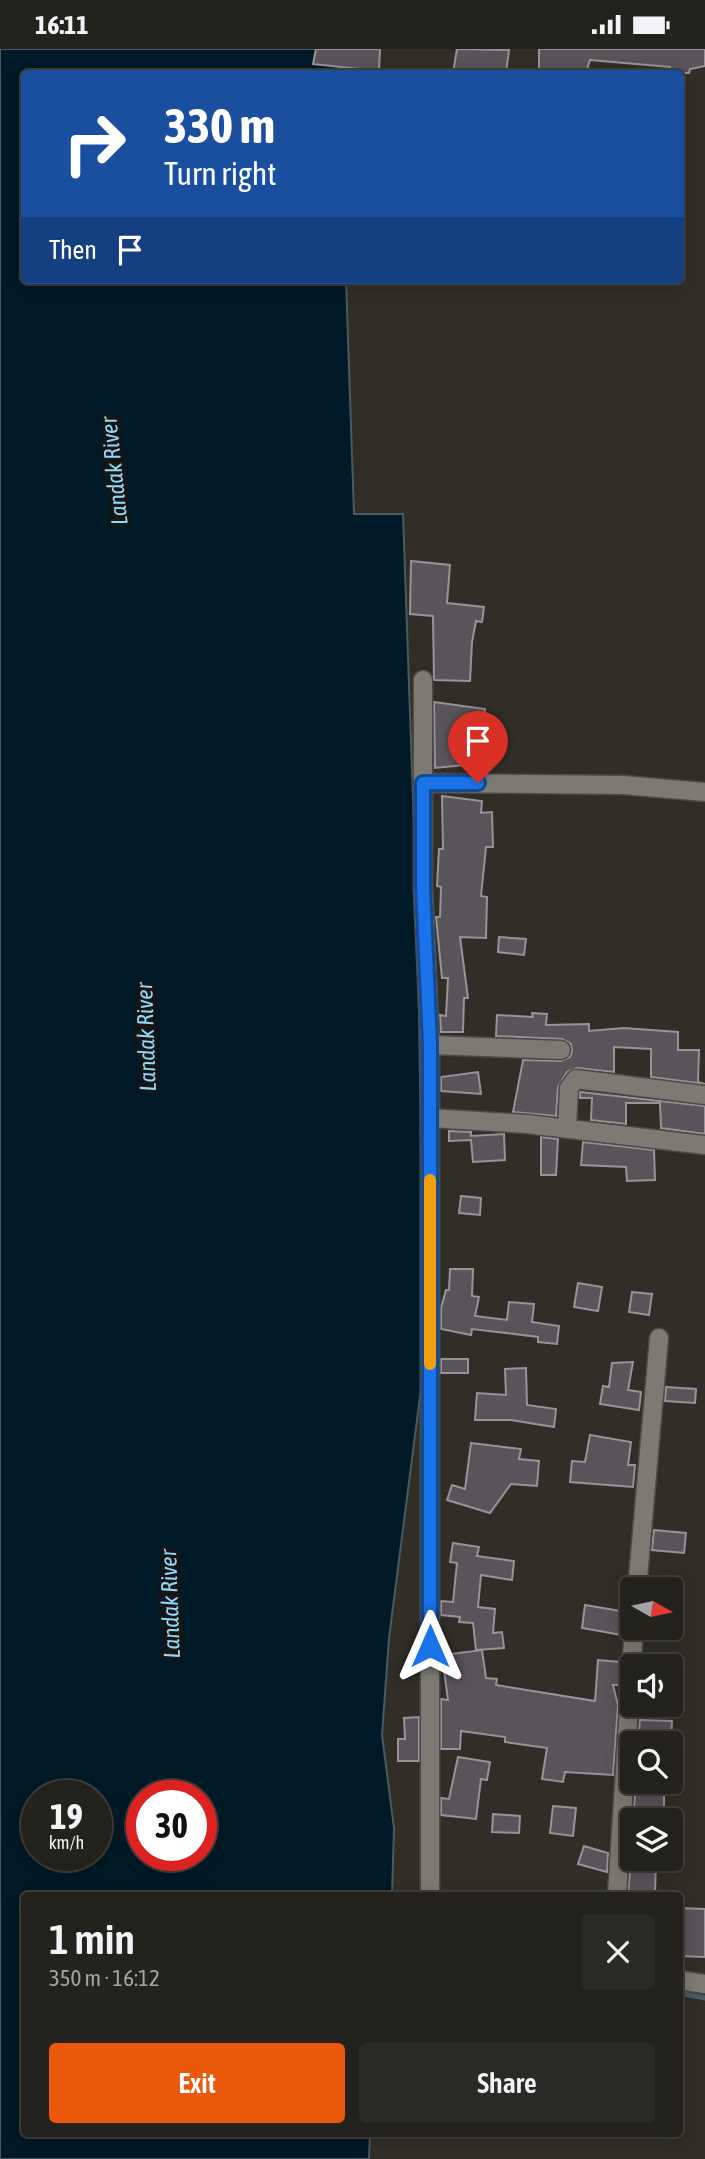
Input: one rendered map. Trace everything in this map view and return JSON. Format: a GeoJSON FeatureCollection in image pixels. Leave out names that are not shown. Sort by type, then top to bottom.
{"type":"FeatureCollection","features":[{"type":"Feature","properties":{"kind":"street"},"geometry":{"type":"LineString","coordinates":[[423,680],[423,888],[430,1045],[430,1892]]}},
{"type":"Feature","properties":{"kind":"street"},"geometry":{"type":"LineString","coordinates":[[423,783],[623,785],[705,792]]}},
{"type":"Feature","properties":{"kind":"street"},"geometry":{"type":"LineString","coordinates":[[430,1045],[561,1050]]}},
{"type":"Feature","properties":{"kind":"street"},"geometry":{"type":"LineString","coordinates":[[567,1128],[569,1088],[576,1079],[705,1095]]}},
{"type":"Feature","properties":{"kind":"street"},"geometry":{"type":"LineString","coordinates":[[430,1118],[567,1128],[705,1145]]}},
{"type":"Feature","properties":{"kind":"street"},"geometry":{"type":"LineString","coordinates":[[638,1577],[659,1338]]}},
{"type":"Feature","properties":{"kind":"street"},"geometry":{"type":"LineString","coordinates":[[617,1892],[633,1640]]}},
{"type":"Feature","properties":{"kind":"street"},"geometry":{"type":"LineString","coordinates":[[683,1981],[705,1984]]}},
{"type":"Feature","properties":{"kind":"water","name":"Landak River"},"geometry":{"type":"Polygon","coordinates":[[[0,49],[339,49],[339,70],[21,70],[21,284],[346,284],[354,514],[403,514],[418,942],[424,1365],[389,1638],[382,1735],[394,1828],[392,1892],[21,1892],[21,2137],[370,2137],[369,2159],[0,2159],[0,49]]]}},
{"type":"Feature","properties":{"kind":"building"},"geometry":{"type":"Polygon","coordinates":[[[316,49],[380,49],[379,70],[313,64],[316,49]]]}},
{"type":"Feature","properties":{"kind":"building"},"geometry":{"type":"Polygon","coordinates":[[[457,49],[509,50],[506,70],[454,70],[457,49]]]}},
{"type":"Feature","properties":{"kind":"building"},"geometry":{"type":"Polygon","coordinates":[[[539,49],[705,49],[705,66],[690,69],[689,73],[684,73],[684,70],[670,70],[670,67],[590,60],[587,70],[539,70],[539,49]]]}},
{"type":"Feature","properties":{"kind":"building"},"geometry":{"type":"Polygon","coordinates":[[[411,561],[450,565],[447,603],[484,607],[482,622],[476,621],[472,642],[470,681],[434,680],[433,616],[410,614],[411,561]]]}},
{"type":"Feature","properties":{"kind":"building"},"geometry":{"type":"Polygon","coordinates":[[[434,702],[485,709],[483,722],[480,722],[478,742],[474,741],[475,764],[435,768],[434,702]]]}},
{"type":"Feature","properties":{"kind":"building"},"geometry":{"type":"Polygon","coordinates":[[[442,796],[482,801],[481,813],[492,812],[493,847],[486,847],[481,896],[487,897],[486,938],[460,937],[468,998],[464,998],[463,1032],[441,1032],[440,1015],[446,1016],[448,978],[442,978],[436,917],[440,917],[441,887],[437,886],[439,849],[443,849],[442,796]]]}},
{"type":"Feature","properties":{"kind":"building"},"geometry":{"type":"Polygon","coordinates":[[[499,937],[526,939],[524,955],[498,952],[499,937]]]}},
{"type":"Feature","properties":{"kind":"building"},"geometry":{"type":"Polygon","coordinates":[[[532,1013],[547,1014],[546,1025],[589,1024],[589,1031],[624,1028],[678,1032],[678,1050],[699,1050],[698,1082],[705,1084],[651,1077],[651,1049],[614,1047],[614,1072],[577,1068],[567,1072],[558,1087],[556,1116],[513,1112],[523,1060],[561,1061],[570,1057],[572,1051],[571,1044],[562,1039],[496,1036],[497,1015],[533,1017],[532,1013]]]}},
{"type":"Feature","properties":{"kind":"building"},"geometry":{"type":"Polygon","coordinates":[[[478,1072],[481,1094],[441,1091],[441,1077],[478,1072]]]}},
{"type":"Feature","properties":{"kind":"building"},"geometry":{"type":"Polygon","coordinates":[[[580,1092],[705,1106],[705,1134],[661,1128],[660,1103],[626,1103],[626,1124],[591,1120],[592,1098],[580,1098],[580,1092]]]}},
{"type":"Feature","properties":{"kind":"building"},"geometry":{"type":"Polygon","coordinates":[[[449,1131],[471,1132],[471,1136],[504,1134],[505,1160],[473,1162],[471,1140],[449,1141],[449,1131]]]}},
{"type":"Feature","properties":{"kind":"building"},"geometry":{"type":"Polygon","coordinates":[[[541,1137],[558,1139],[556,1175],[541,1175],[541,1137]]]}},
{"type":"Feature","properties":{"kind":"building"},"geometry":{"type":"Polygon","coordinates":[[[583,1142],[654,1150],[655,1180],[627,1181],[626,1167],[581,1165],[583,1142]]]}},
{"type":"Feature","properties":{"kind":"building"},"geometry":{"type":"Polygon","coordinates":[[[461,1196],[481,1198],[480,1215],[459,1213],[461,1196]]]}},
{"type":"Feature","properties":{"kind":"building"},"geometry":{"type":"Polygon","coordinates":[[[450,1269],[473,1269],[472,1296],[479,1297],[475,1316],[507,1320],[509,1302],[534,1304],[532,1322],[559,1326],[557,1344],[538,1342],[538,1337],[472,1329],[471,1335],[441,1329],[441,1308],[446,1290],[449,1290],[450,1269]]]}},
{"type":"Feature","properties":{"kind":"building"},"geometry":{"type":"Polygon","coordinates":[[[578,1283],[602,1287],[598,1311],[574,1307],[578,1283]]]}},
{"type":"Feature","properties":{"kind":"building"},"geometry":{"type":"Polygon","coordinates":[[[632,1292],[652,1294],[649,1315],[629,1312],[632,1292]]]}},
{"type":"Feature","properties":{"kind":"building"},"geometry":{"type":"Polygon","coordinates":[[[441,1359],[468,1359],[468,1373],[441,1373],[441,1359]]]}},
{"type":"Feature","properties":{"kind":"building"},"geometry":{"type":"Polygon","coordinates":[[[633,1362],[628,1390],[641,1392],[639,1410],[600,1404],[603,1386],[609,1387],[612,1363],[633,1362]]]}},
{"type":"Feature","properties":{"kind":"building"},"geometry":{"type":"Polygon","coordinates":[[[526,1368],[527,1405],[556,1409],[554,1427],[511,1420],[475,1420],[477,1393],[506,1395],[505,1369],[526,1368]]]}},
{"type":"Feature","properties":{"kind":"building"},"geometry":{"type":"Polygon","coordinates":[[[666,1387],[696,1389],[695,1403],[665,1401],[666,1387]]]}},
{"type":"Feature","properties":{"kind":"building"},"geometry":{"type":"Polygon","coordinates":[[[590,1435],[631,1442],[628,1465],[635,1465],[633,1487],[570,1482],[572,1461],[585,1462],[590,1435]]]}},
{"type":"Feature","properties":{"kind":"building"},"geometry":{"type":"Polygon","coordinates":[[[471,1443],[521,1449],[519,1459],[539,1461],[537,1486],[511,1484],[490,1513],[447,1500],[452,1485],[465,1489],[471,1443]]]}},
{"type":"Feature","properties":{"kind":"building"},"geometry":{"type":"Polygon","coordinates":[[[654,1530],[686,1533],[684,1553],[652,1550],[654,1530]]]}},
{"type":"Feature","properties":{"kind":"building"},"geometry":{"type":"Polygon","coordinates":[[[453,1543],[479,1547],[477,1556],[514,1561],[512,1580],[481,1575],[478,1607],[495,1609],[493,1633],[502,1632],[504,1648],[476,1650],[473,1623],[459,1622],[460,1617],[441,1615],[441,1601],[453,1602],[457,1563],[450,1562],[453,1543]]]}},
{"type":"Feature","properties":{"kind":"building"},"geometry":{"type":"Polygon","coordinates":[[[585,1605],[620,1611],[620,1635],[582,1628],[585,1605]]]}},
{"type":"Feature","properties":{"kind":"building"},"geometry":{"type":"Polygon","coordinates":[[[482,1650],[486,1678],[497,1679],[496,1685],[595,1701],[598,1660],[620,1662],[619,1685],[613,1685],[618,1705],[613,1775],[565,1772],[563,1782],[542,1779],[547,1748],[505,1742],[505,1737],[461,1731],[460,1749],[441,1749],[441,1699],[448,1700],[442,1655],[482,1650]]]}},
{"type":"Feature","properties":{"kind":"building"},"geometry":{"type":"Polygon","coordinates":[[[419,1717],[419,1761],[398,1761],[398,1739],[405,1739],[404,1718],[419,1717]]]}},
{"type":"Feature","properties":{"kind":"building"},"geometry":{"type":"Polygon","coordinates":[[[640,1720],[672,1721],[671,1731],[639,1731],[640,1720]]]}},
{"type":"Feature","properties":{"kind":"building"},"geometry":{"type":"Polygon","coordinates":[[[458,1757],[490,1762],[487,1780],[481,1779],[476,1819],[441,1815],[441,1798],[449,1799],[458,1757]]]}},
{"type":"Feature","properties":{"kind":"building"},"geometry":{"type":"Polygon","coordinates":[[[635,1795],[664,1795],[664,1808],[634,1808],[635,1795]]]}},
{"type":"Feature","properties":{"kind":"building"},"geometry":{"type":"Polygon","coordinates":[[[553,1806],[576,1808],[573,1836],[550,1833],[553,1806]]]}},
{"type":"Feature","properties":{"kind":"building"},"geometry":{"type":"Polygon","coordinates":[[[493,1814],[520,1816],[519,1833],[492,1832],[493,1814]]]}},
{"type":"Feature","properties":{"kind":"building"},"geometry":{"type":"Polygon","coordinates":[[[584,1846],[608,1853],[607,1872],[578,1864],[584,1846]]]}},
{"type":"Feature","properties":{"kind":"building"},"geometry":{"type":"Polygon","coordinates":[[[630,1871],[656,1871],[655,1892],[628,1892],[630,1871]]]}},
{"type":"Feature","properties":{"kind":"building"},"geometry":{"type":"Polygon","coordinates":[[[683,1908],[705,1909],[705,1957],[683,1956],[683,1908]]]}},
{"type":"Feature","properties":{"kind":"waterway"},"geometry":{"type":"LineString","coordinates":[[683,1994],[705,1998]]}},
{"type":"Feature","properties":{"kind":"slow traffic"},"geometry":{"type":"LineString","coordinates":[[430,1180],[430,1364]]}},
{"type":"Feature","properties":{"kind":"route"},"geometry":{"type":"LineString","coordinates":[[430,1646],[430,1045],[423,888],[423,783],[478,783]]}}]}
